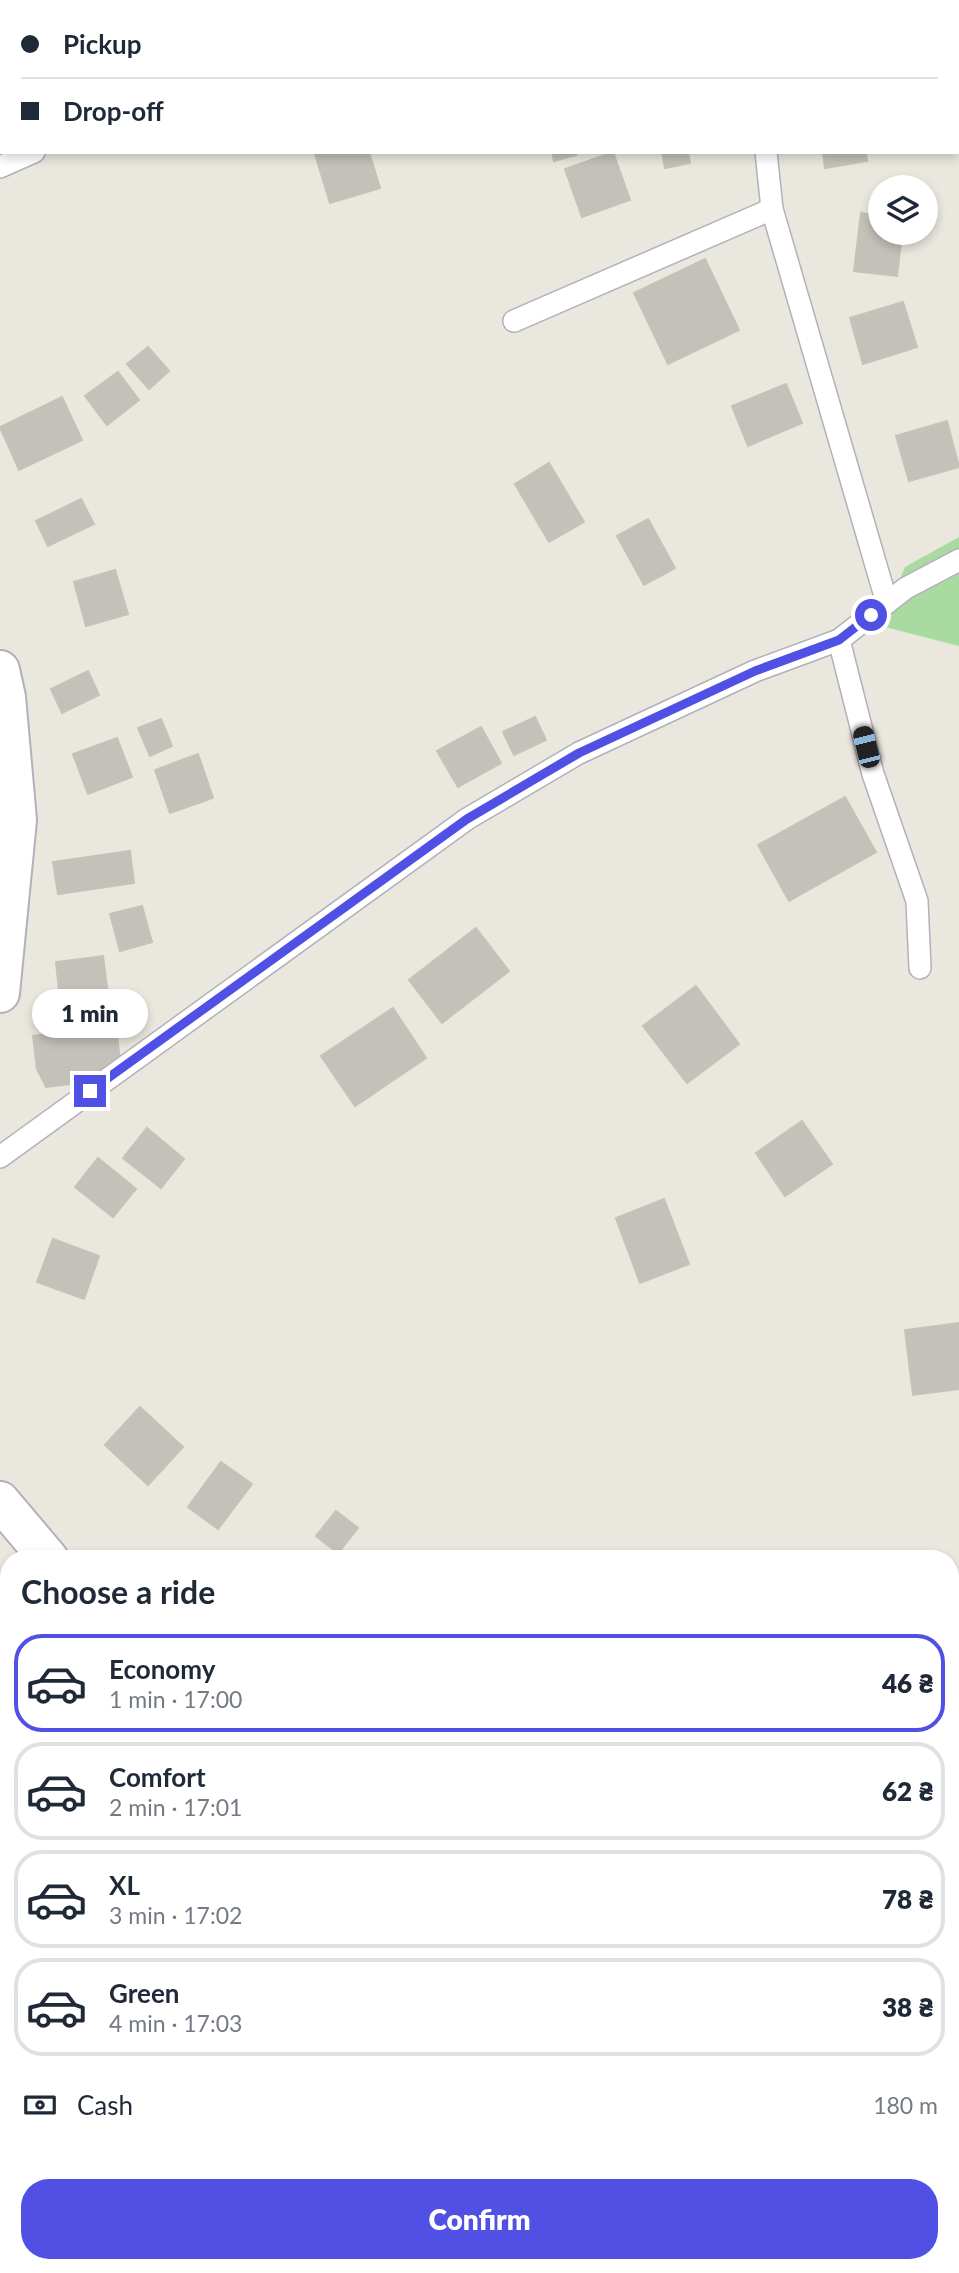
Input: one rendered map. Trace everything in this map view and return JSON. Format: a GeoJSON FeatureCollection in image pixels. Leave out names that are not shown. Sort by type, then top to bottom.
{"type":"FeatureCollection","features":[{"type":"Feature","properties":{"kind":"street"},"geometry":{"type":"LineString","coordinates":[[0,670],[6,696],[17,820],[0,993]]}},
{"type":"Feature","properties":{"kind":"street"},"geometry":{"type":"LineString","coordinates":[[0,1501],[41,1550]]}},
{"type":"Feature","properties":{"kind":"lane"},"geometry":{"type":"LineString","coordinates":[[0,167],[29,154]]}},
{"type":"Feature","properties":{"kind":"lane"},"geometry":{"type":"LineString","coordinates":[[766,154],[772,209],[887,603]]}},
{"type":"Feature","properties":{"kind":"lane"},"geometry":{"type":"LineString","coordinates":[[514,321],[772,209]]}},
{"type":"Feature","properties":{"kind":"lane"},"geometry":{"type":"LineString","coordinates":[[0,1157],[467,819],[579,753],[755,671],[839,640],[906,588],[959,560]]}},
{"type":"Feature","properties":{"kind":"lane"},"geometry":{"type":"LineString","coordinates":[[839,640],[873,774],[917,901],[920,968]]}},
{"type":"Feature","properties":{"kind":"green space"},"geometry":{"type":"Polygon","coordinates":[[[959,537],[959,646],[881,626],[905,567],[959,537]]]}},
{"type":"Feature","properties":{"kind":"building"},"geometry":{"type":"Polygon","coordinates":[[[315,154],[370,154],[380,188],[330,203],[315,154]]]}},
{"type":"Feature","properties":{"kind":"building"},"geometry":{"type":"Polygon","coordinates":[[[552,154],[576,154],[576,155],[554,161],[552,154]]]}},
{"type":"Feature","properties":{"kind":"building"},"geometry":{"type":"Polygon","coordinates":[[[614,154],[630,200],[582,217],[565,169],[614,154]]]}},
{"type":"Feature","properties":{"kind":"building"},"geometry":{"type":"Polygon","coordinates":[[[662,154],[688,154],[690,163],[665,168],[662,154]]]}},
{"type":"Feature","properties":{"kind":"building"},"geometry":{"type":"Polygon","coordinates":[[[823,154],[866,154],[867,161],[825,168],[823,154]]]}},
{"type":"Feature","properties":{"kind":"building"},"geometry":{"type":"Polygon","coordinates":[[[861,213],[868,214],[868,245],[901,245],[897,276],[854,271],[861,213]]]}},
{"type":"Feature","properties":{"kind":"building"},"geometry":{"type":"Polygon","coordinates":[[[705,259],[739,330],[668,364],[634,293],[705,259]]]}},
{"type":"Feature","properties":{"kind":"building"},"geometry":{"type":"Polygon","coordinates":[[[903,302],[917,347],[863,364],[850,318],[903,302]]]}},
{"type":"Feature","properties":{"kind":"building"},"geometry":{"type":"Polygon","coordinates":[[[148,347],[169,371],[149,389],[127,364],[148,347]]]}},
{"type":"Feature","properties":{"kind":"building"},"geometry":{"type":"Polygon","coordinates":[[[118,372],[139,400],[107,425],[85,396],[118,372]]]}},
{"type":"Feature","properties":{"kind":"building"},"geometry":{"type":"Polygon","coordinates":[[[786,384],[802,423],[748,446],[732,406],[786,384]]]}},
{"type":"Feature","properties":{"kind":"building"},"geometry":{"type":"Polygon","coordinates":[[[62,397],[82,440],[19,470],[0,427],[62,397]]]}},
{"type":"Feature","properties":{"kind":"building"},"geometry":{"type":"Polygon","coordinates":[[[947,421],[959,467],[909,481],[896,436],[947,421]]]}},
{"type":"Feature","properties":{"kind":"building"},"geometry":{"type":"Polygon","coordinates":[[[549,463],[584,522],[549,542],[515,484],[549,463]]]}},
{"type":"Feature","properties":{"kind":"building"},"geometry":{"type":"Polygon","coordinates":[[[81,499],[94,524],[48,546],[36,521],[81,499]]]}},
{"type":"Feature","properties":{"kind":"building"},"geometry":{"type":"Polygon","coordinates":[[[648,519],[675,568],[644,585],[617,536],[648,519]]]}},
{"type":"Feature","properties":{"kind":"building"},"geometry":{"type":"Polygon","coordinates":[[[115,570],[128,614],[86,626],[74,582],[115,570]]]}},
{"type":"Feature","properties":{"kind":"building"},"geometry":{"type":"Polygon","coordinates":[[[88,671],[99,695],[62,713],[51,689],[88,671]]]}},
{"type":"Feature","properties":{"kind":"building"},"geometry":{"type":"Polygon","coordinates":[[[535,717],[546,740],[514,755],[503,732],[535,717]]]}},
{"type":"Feature","properties":{"kind":"building"},"geometry":{"type":"Polygon","coordinates":[[[161,719],[172,746],[150,756],[138,728],[161,719]]]}},
{"type":"Feature","properties":{"kind":"building"},"geometry":{"type":"Polygon","coordinates":[[[481,727],[501,763],[458,787],[437,751],[481,727]]]}},
{"type":"Feature","properties":{"kind":"building"},"geometry":{"type":"Polygon","coordinates":[[[117,738],[132,777],[88,794],[73,754],[117,738]]]}},
{"type":"Feature","properties":{"kind":"building"},"geometry":{"type":"Polygon","coordinates":[[[198,754],[213,798],[170,813],[155,770],[198,754]]]}},
{"type":"Feature","properties":{"kind":"building"},"geometry":{"type":"Polygon","coordinates":[[[845,797],[876,852],[789,901],[758,845],[845,797]]]}},
{"type":"Feature","properties":{"kind":"building"},"geometry":{"type":"Polygon","coordinates":[[[130,851],[134,883],[58,894],[53,862],[130,851]]]}},
{"type":"Feature","properties":{"kind":"building"},"geometry":{"type":"Polygon","coordinates":[[[142,906],[152,942],[120,951],[110,914],[142,906]]]}},
{"type":"Feature","properties":{"kind":"building"},"geometry":{"type":"Polygon","coordinates":[[[476,928],[509,971],[442,1023],[409,980],[476,928]]]}},
{"type":"Feature","properties":{"kind":"building"},"geometry":{"type":"Polygon","coordinates":[[[103,956],[108,995],[60,1001],[56,962],[103,956]]]}},
{"type":"Feature","properties":{"kind":"building"},"geometry":{"type":"Polygon","coordinates":[[[696,986],[739,1044],[687,1083],[643,1026],[696,986]]]}},
{"type":"Feature","properties":{"kind":"building"},"geometry":{"type":"Polygon","coordinates":[[[393,1008],[426,1058],[355,1106],[321,1056],[393,1008]]]}},
{"type":"Feature","properties":{"kind":"building"},"geometry":{"type":"Polygon","coordinates":[[[116,1027],[120,1060],[106,1071],[71,1084],[46,1087],[37,1069],[33,1036],[116,1027]]]}},
{"type":"Feature","properties":{"kind":"building"},"geometry":{"type":"Polygon","coordinates":[[[802,1121],[832,1164],[785,1196],[756,1153],[802,1121]]]}},
{"type":"Feature","properties":{"kind":"building"},"geometry":{"type":"Polygon","coordinates":[[[147,1128],[184,1159],[161,1188],[123,1158],[147,1128]]]}},
{"type":"Feature","properties":{"kind":"building"},"geometry":{"type":"Polygon","coordinates":[[[98,1158],[136,1189],[113,1217],[75,1187],[98,1158]]]}},
{"type":"Feature","properties":{"kind":"building"},"geometry":{"type":"Polygon","coordinates":[[[664,1199],[689,1264],[640,1283],[616,1218],[664,1199]]]}},
{"type":"Feature","properties":{"kind":"building"},"geometry":{"type":"Polygon","coordinates":[[[53,1239],[99,1256],[84,1299],[37,1282],[53,1239]]]}},
{"type":"Feature","properties":{"kind":"building"},"geometry":{"type":"Polygon","coordinates":[[[959,1323],[959,1389],[913,1395],[905,1330],[959,1323]]]}},
{"type":"Feature","properties":{"kind":"building"},"geometry":{"type":"Polygon","coordinates":[[[140,1407],[183,1447],[148,1485],[105,1445],[140,1407]]]}},
{"type":"Feature","properties":{"kind":"building"},"geometry":{"type":"Polygon","coordinates":[[[221,1462],[252,1484],[218,1529],[188,1507],[221,1462]]]}},
{"type":"Feature","properties":{"kind":"building"},"geometry":{"type":"Polygon","coordinates":[[[336,1511],[358,1528],[340,1550],[334,1550],[316,1536],[336,1511]]]}},
{"type":"Feature","properties":{"kind":"route"},"geometry":{"type":"LineString","coordinates":[[90,1091],[467,819],[579,753],[755,671],[839,640],[871,615]]}}]}
